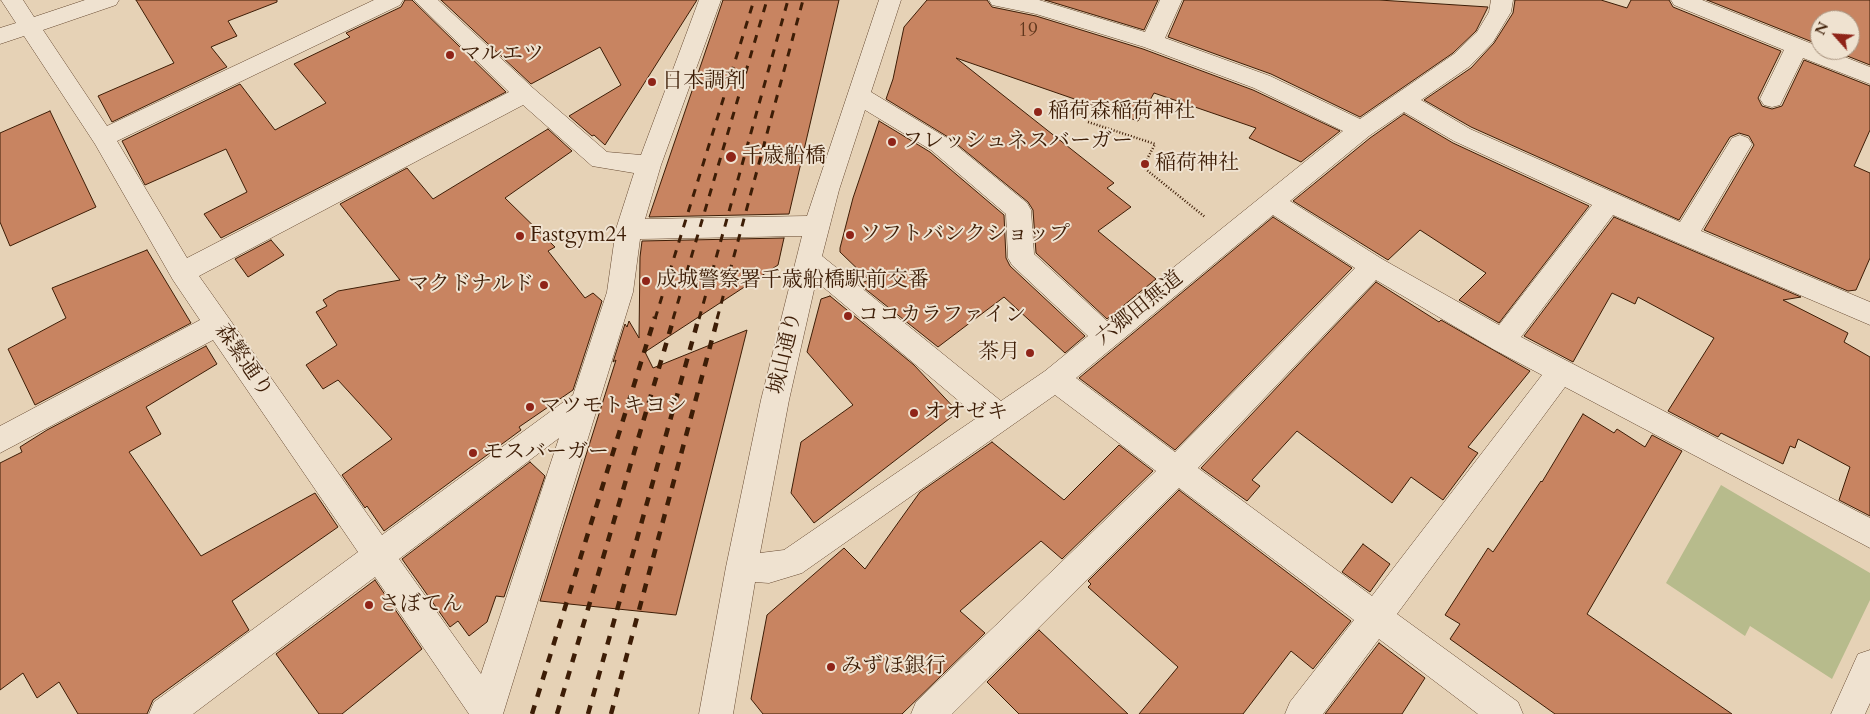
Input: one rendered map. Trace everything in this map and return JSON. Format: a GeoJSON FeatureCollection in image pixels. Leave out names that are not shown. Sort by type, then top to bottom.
{"type":"FeatureCollection","features":[{"type":"Feature","properties":{"kind":"street","name":"森繁通り"},"geometry":{"type":"LineString","coordinates":[[12,0],[102,138],[182,273],[486,712]]}},
{"type":"Feature","properties":{"kind":"street"},"geometry":{"type":"LineString","coordinates":[[0,36],[108,0]]}},
{"type":"Feature","properties":{"kind":"street"},"geometry":{"type":"LineString","coordinates":[[102,138],[392,0]]}},
{"type":"Feature","properties":{"kind":"street"},"geometry":{"type":"LineString","coordinates":[[425,0],[525,94],[601,160],[649,165]]}},
{"type":"Feature","properties":{"kind":"street"},"geometry":{"type":"LineString","coordinates":[[486,712],[620,292],[629,230],[649,165],[710,0]]}},
{"type":"Feature","properties":{"kind":"street","name":"城山通り"},"geometry":{"type":"LineString","coordinates":[[716,714],[742,567],[775,400],[808,259],[827,190],[890,0]]}},
{"type":"Feature","properties":{"kind":"street"},"geometry":{"type":"LineString","coordinates":[[1000,0],[1038,8],[1152,42],[1262,82],[1361,130]]}},
{"type":"Feature","properties":{"kind":"street"},"geometry":{"type":"LineString","coordinates":[[1152,42],[1171,0]]}},
{"type":"Feature","properties":{"kind":"street","name":"六郷田無道"},"geometry":{"type":"LineString","coordinates":[[742,567],[769,568],[791,563],[1055,379],[1361,130],[1462,60],[1479,43],[1500,12],[1502,0]]}},
{"type":"Feature","properties":{"kind":"street"},"geometry":{"type":"LineString","coordinates":[[1682,0],[1707,4],[1797,47],[1870,76]]}},
{"type":"Feature","properties":{"kind":"street"},"geometry":{"type":"LineString","coordinates":[[1772,99],[1797,47]]}},
{"type":"Feature","properties":{"kind":"street"},"geometry":{"type":"LineString","coordinates":[[182,273],[525,94]]}},
{"type":"Feature","properties":{"kind":"street"},"geometry":{"type":"LineString","coordinates":[[859,96],[939,144],[1018,210],[1021,258],[1106,336]]}},
{"type":"Feature","properties":{"kind":"street"},"geometry":{"type":"LineString","coordinates":[[1405,101],[1462,134],[1609,202],[1870,314]]}},
{"type":"Feature","properties":{"kind":"street"},"geometry":{"type":"LineString","coordinates":[[1686,234],[1740,144]]}},
{"type":"Feature","properties":{"kind":"street"},"geometry":{"type":"LineString","coordinates":[[1272,202],[1373,266],[1503,342],[1870,534]]}},
{"type":"Feature","properties":{"kind":"street"},"geometry":{"type":"LineString","coordinates":[[1503,342],[1609,202]]}},
{"type":"Feature","properties":{"kind":"street"},"geometry":{"type":"LineString","coordinates":[[629,230],[818,226]]}},
{"type":"Feature","properties":{"kind":"street"},"geometry":{"type":"LineString","coordinates":[[808,259],[999,417]]}},
{"type":"Feature","properties":{"kind":"street"},"geometry":{"type":"LineString","coordinates":[[928,714],[1178,469],[1373,266]]}},
{"type":"Feature","properties":{"kind":"street"},"geometry":{"type":"LineString","coordinates":[[0,440],[218,324]]}},
{"type":"Feature","properties":{"kind":"street"},"geometry":{"type":"LineString","coordinates":[[1302,714],[1560,373]]}},
{"type":"Feature","properties":{"kind":"street"},"geometry":{"type":"LineString","coordinates":[[1055,379],[1178,469],[1374,618],[1506,714]]}},
{"type":"Feature","properties":{"kind":"street"},"geometry":{"type":"LineString","coordinates":[[166,714],[584,403]]}},
{"type":"Feature","properties":{"kind":"path"},"geometry":{"type":"LineString","coordinates":[[1088,122],[1155,144],[1143,167],[1229,237]]}},
{"type":"Feature","properties":{"kind":"green space"},"geometry":{"type":"Polygon","coordinates":[[[1721,485],[1870,573],[1870,600],[1832,679],[1750,626],[1745,636],[1666,583],[1721,485]]]}},
{"type":"Feature","properties":{"kind":"building"},"geometry":{"type":"Polygon","coordinates":[[[136,0],[277,0],[277,2],[228,21],[237,36],[211,47],[227,67],[112,122],[98,96],[174,63],[136,0]]]}},
{"type":"Feature","properties":{"kind":"building"},"geometry":{"type":"Polygon","coordinates":[[[405,0],[412,0],[506,92],[221,238],[204,214],[247,192],[226,149],[145,185],[122,141],[240,84],[275,130],[326,103],[294,64],[350,37],[346,33],[401,7],[405,0]]]}},
{"type":"Feature","properties":{"kind":"building"},"geometry":{"type":"Polygon","coordinates":[[[441,0],[697,0],[605,145],[569,116],[621,85],[600,47],[531,84],[441,0]]]}},
{"type":"Feature","properties":{"kind":"building"},"geometry":{"type":"Polygon","coordinates":[[[723,0],[839,0],[789,214],[649,217],[723,0]]]}},
{"type":"Feature","properties":{"kind":"building"},"geometry":{"type":"Polygon","coordinates":[[[927,0],[987,0],[992,7],[1036,16],[1143,49],[1253,90],[1340,131],[1301,162],[1249,138],[1256,128],[1154,93],[1138,121],[956,58],[1114,183],[1107,188],[1131,207],[1098,231],[1156,279],[1107,319],[1036,253],[1033,210],[1028,202],[948,137],[886,99],[893,79],[904,27],[927,0]]]}},
{"type":"Feature","properties":{"kind":"building"},"geometry":{"type":"Polygon","coordinates":[[[1045,0],[1158,0],[1144,30],[1045,0]]]}},
{"type":"Feature","properties":{"kind":"building"},"geometry":{"type":"Polygon","coordinates":[[[1184,0],[1379,0],[1488,7],[1476,31],[1453,53],[1360,117],[1271,74],[1168,37],[1184,0]]]}},
{"type":"Feature","properties":{"kind":"building"},"geometry":{"type":"Polygon","coordinates":[[[1515,0],[1601,0],[1627,8],[1631,0],[1669,0],[1673,7],[1781,51],[1758,98],[1762,106],[1772,109],[1782,106],[1804,60],[1870,86],[1870,130],[1854,166],[1870,173],[1870,258],[1856,290],[1848,291],[1704,230],[1754,145],[1749,136],[1739,133],[1730,137],[1679,220],[1471,127],[1424,100],[1471,68],[1494,43],[1513,13],[1515,0]]]}},
{"type":"Feature","properties":{"kind":"building"},"geometry":{"type":"Polygon","coordinates":[[[1707,0],[1870,0],[1870,65],[1857,60],[1860,60],[1860,10],[1810,10],[1810,41],[1707,0]]]}},
{"type":"Feature","properties":{"kind":"building"},"geometry":{"type":"Polygon","coordinates":[[[50,111],[96,207],[10,246],[0,222],[0,133],[50,111]]]}},
{"type":"Feature","properties":{"kind":"building"},"geometry":{"type":"Polygon","coordinates":[[[1404,114],[1453,143],[1589,206],[1499,323],[1459,300],[1486,273],[1420,230],[1388,260],[1293,201],[1370,138],[1404,114]]]}},
{"type":"Feature","properties":{"kind":"building"},"geometry":{"type":"Polygon","coordinates":[[[879,121],[930,152],[1004,215],[1006,258],[1010,266],[1085,336],[1065,353],[1004,297],[938,347],[859,284],[869,280],[840,252],[840,248],[853,198],[879,121]]]}},
{"type":"Feature","properties":{"kind":"building"},"geometry":{"type":"Polygon","coordinates":[[[548,129],[572,151],[505,198],[555,247],[548,251],[585,298],[593,293],[602,301],[573,390],[519,427],[521,430],[384,531],[342,475],[392,439],[338,380],[323,389],[306,365],[337,345],[316,312],[327,306],[323,300],[338,291],[400,280],[340,204],[407,168],[433,199],[548,129]]]}},
{"type":"Feature","properties":{"kind":"building"},"geometry":{"type":"Polygon","coordinates":[[[1273,217],[1352,268],[1175,450],[1079,378],[1273,217]]]}},
{"type":"Feature","properties":{"kind":"building"},"geometry":{"type":"Polygon","coordinates":[[[1614,217],[1801,297],[1783,300],[1848,333],[1844,342],[1870,357],[1870,516],[1839,500],[1850,467],[1798,439],[1795,448],[1790,446],[1783,464],[1721,433],[1718,437],[1668,411],[1714,338],[1638,297],[1635,304],[1612,293],[1573,362],[1524,336],[1614,217]]]}},
{"type":"Feature","properties":{"kind":"building"},"geometry":{"type":"Polygon","coordinates":[[[784,238],[778,265],[645,352],[653,368],[747,330],[676,615],[540,601],[616,360],[613,362],[625,324],[627,327],[629,321],[639,338],[640,257],[642,241],[784,238]]]}},
{"type":"Feature","properties":{"kind":"building"},"geometry":{"type":"Polygon","coordinates":[[[271,240],[284,255],[248,277],[235,259],[271,240]]]}},
{"type":"Feature","properties":{"kind":"building"},"geometry":{"type":"Polygon","coordinates":[[[147,250],[191,323],[35,405],[8,349],[66,318],[52,288],[147,250]]]}},
{"type":"Feature","properties":{"kind":"building"},"geometry":{"type":"Polygon","coordinates":[[[1376,282],[1439,322],[1441,320],[1530,371],[1468,447],[1478,453],[1443,500],[1411,477],[1392,503],[1297,431],[1252,480],[1260,486],[1247,501],[1201,468],[1376,282]]]}},
{"type":"Feature","properties":{"kind":"building"},"geometry":{"type":"Polygon","coordinates":[[[830,296],[914,365],[958,412],[814,523],[791,493],[801,442],[853,405],[807,352],[821,299],[830,296]]]}},
{"type":"Feature","properties":{"kind":"building"},"geometry":{"type":"Polygon","coordinates":[[[206,346],[217,364],[146,407],[161,434],[129,452],[201,556],[315,493],[338,527],[232,601],[249,630],[153,700],[147,714],[78,714],[59,682],[37,698],[23,673],[0,690],[0,463],[22,452],[20,447],[47,430],[206,346]]]}},
{"type":"Feature","properties":{"kind":"building"},"geometry":{"type":"Polygon","coordinates":[[[1583,414],[1614,433],[1617,429],[1645,447],[1652,435],[1682,451],[1587,614],[1732,714],[1555,714],[1450,639],[1460,624],[1445,615],[1488,548],[1493,552],[1542,482],[1583,414]]]}},
{"type":"Feature","properties":{"kind":"building"},"geometry":{"type":"Polygon","coordinates":[[[992,442],[1064,500],[1119,445],[1153,471],[1062,559],[1041,541],[960,611],[985,633],[902,714],[763,714],[751,699],[767,615],[844,548],[865,569],[920,492],[992,442]]]}},
{"type":"Feature","properties":{"kind":"building"},"geometry":{"type":"Polygon","coordinates":[[[530,462],[545,476],[504,597],[496,596],[487,622],[469,636],[458,621],[450,627],[402,559],[530,462]]]}},
{"type":"Feature","properties":{"kind":"building"},"geometry":{"type":"Polygon","coordinates":[[[1179,490],[1351,621],[1313,669],[1291,651],[1243,714],[1139,714],[1178,667],[1088,587],[1091,584],[1088,581],[1179,490]]]}},
{"type":"Feature","properties":{"kind":"building"},"geometry":{"type":"Polygon","coordinates":[[[1363,544],[1390,564],[1370,592],[1342,572],[1363,544]]]}},
{"type":"Feature","properties":{"kind":"building"},"geometry":{"type":"Polygon","coordinates":[[[375,580],[422,649],[342,714],[319,714],[276,654],[375,580]]]}},
{"type":"Feature","properties":{"kind":"building"},"geometry":{"type":"Polygon","coordinates":[[[1039,630],[1128,714],[1019,714],[987,682],[1039,630]]]}},
{"type":"Feature","properties":{"kind":"building"},"geometry":{"type":"Polygon","coordinates":[[[1379,643],[1425,678],[1402,714],[1325,714],[1379,643]]]}},
{"type":"Feature","properties":{"kind":"railway"},"geometry":{"type":"LineString","coordinates":[[655,319],[754,0]]}},
{"type":"Feature","properties":{"kind":"railway"},"geometry":{"type":"LineString","coordinates":[[673,319],[767,0]]}},
{"type":"Feature","properties":{"kind":"railway"},"geometry":{"type":"LineString","coordinates":[[699,319],[788,0]]}},
{"type":"Feature","properties":{"kind":"railway"},"geometry":{"type":"LineString","coordinates":[[717,319],[803,0]]}},
{"type":"Feature","properties":{"kind":"railway"},"geometry":{"type":"LineString","coordinates":[[532,714],[655,317]]}},
{"type":"Feature","properties":{"kind":"railway"},"geometry":{"type":"LineString","coordinates":[[557,714],[674,317]]}},
{"type":"Feature","properties":{"kind":"railway"},"geometry":{"type":"LineString","coordinates":[[588,714],[699,317]]}},
{"type":"Feature","properties":{"kind":"railway"},"geometry":{"type":"LineString","coordinates":[[611,714],[718,317]]}},
{"type":"Feature","properties":{"kind":"place","name":"マルエツ"},"geometry":{"type":"Point","coordinates":[450,55]}},
{"type":"Feature","properties":{"kind":"place","name":"日本調剤"},"geometry":{"type":"Point","coordinates":[652,82]}},
{"type":"Feature","properties":{"kind":"place","name":"稲荷森稲荷神社"},"geometry":{"type":"Point","coordinates":[1038,112]}},
{"type":"Feature","properties":{"kind":"place","name":"フレッシュネスバーガー"},"geometry":{"type":"Point","coordinates":[892,142]}},
{"type":"Feature","properties":{"kind":"place","name":"千歳船橋"},"geometry":{"type":"Point","coordinates":[731,157]}},
{"type":"Feature","properties":{"kind":"place","name":"稲荷神社"},"geometry":{"type":"Point","coordinates":[1145,164]}},
{"type":"Feature","properties":{"kind":"place","name":"ソフトバンクショップ"},"geometry":{"type":"Point","coordinates":[850,235]}},
{"type":"Feature","properties":{"kind":"place","name":"Fastgym24"},"geometry":{"type":"Point","coordinates":[520,236]}},
{"type":"Feature","properties":{"kind":"place","name":"成城警察署千歳船橋駅前交番"},"geometry":{"type":"Point","coordinates":[646,281]}},
{"type":"Feature","properties":{"kind":"place","name":"マクドナルド"},"geometry":{"type":"Point","coordinates":[544,285]}},
{"type":"Feature","properties":{"kind":"place","name":"ココカラファイン"},"geometry":{"type":"Point","coordinates":[848,316]}},
{"type":"Feature","properties":{"kind":"place","name":"茶月"},"geometry":{"type":"Point","coordinates":[1030,353]}},
{"type":"Feature","properties":{"kind":"place","name":"マツモトキヨシ"},"geometry":{"type":"Point","coordinates":[530,407]}},
{"type":"Feature","properties":{"kind":"place","name":"オオゼキ"},"geometry":{"type":"Point","coordinates":[914,413]}},
{"type":"Feature","properties":{"kind":"place","name":"モスバーガー"},"geometry":{"type":"Point","coordinates":[473,453]}},
{"type":"Feature","properties":{"kind":"place","name":"さぼてん"},"geometry":{"type":"Point","coordinates":[369,605]}},
{"type":"Feature","properties":{"kind":"place","name":"みずほ銀行"},"geometry":{"type":"Point","coordinates":[831,667]}}]}
